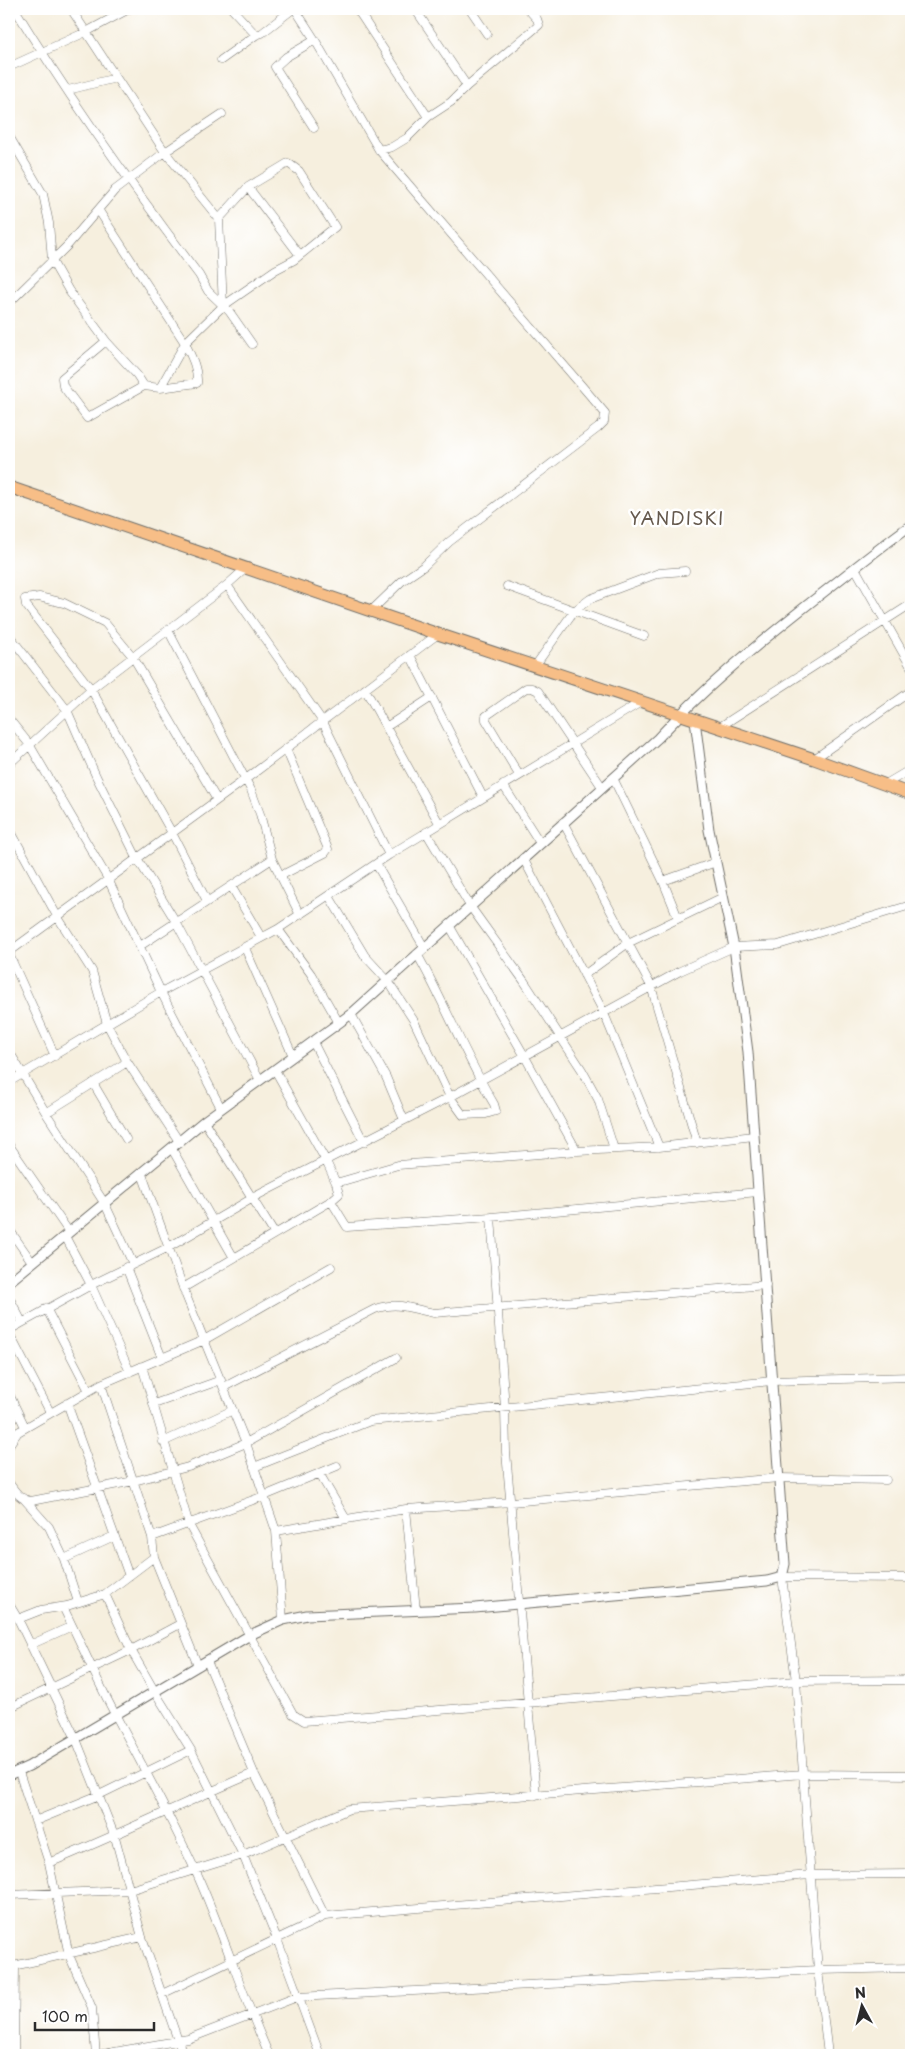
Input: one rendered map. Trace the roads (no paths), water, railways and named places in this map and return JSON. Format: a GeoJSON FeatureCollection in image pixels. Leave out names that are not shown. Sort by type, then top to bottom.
{"type":"FeatureCollection","features":[{"type":"Feature","properties":{"kind":"main road"},"geometry":{"type":"LineString","coordinates":[[9,487],[438,634],[814,759],[911,794]]}},
{"type":"Feature","properties":{"kind":"street"},"geometry":{"type":"LineString","coordinates":[[15,9],[128,180],[199,275],[208,290],[229,311],[252,344]]}},
{"type":"Feature","properties":{"kind":"street"},"geometry":{"type":"LineString","coordinates":[[71,9],[165,152],[219,219],[223,306]]}},
{"type":"Feature","properties":{"kind":"street"},"geometry":{"type":"LineString","coordinates":[[110,9],[112,18]]}},
{"type":"Feature","properties":{"kind":"street"},"geometry":{"type":"LineString","coordinates":[[9,67],[86,32],[129,9]]}},
{"type":"Feature","properties":{"kind":"street"},"geometry":{"type":"LineString","coordinates":[[232,9],[256,35]]}},
{"type":"Feature","properties":{"kind":"street"},"geometry":{"type":"LineString","coordinates":[[221,60],[294,9],[315,40],[379,150],[602,410],[605,417],[604,422],[598,428],[449,542],[424,566],[402,581],[370,611]]}},
{"type":"Feature","properties":{"kind":"street"},"geometry":{"type":"LineString","coordinates":[[357,9],[428,117]]}},
{"type":"Feature","properties":{"kind":"street"},"geometry":{"type":"LineString","coordinates":[[415,9],[467,86]]}},
{"type":"Feature","properties":{"kind":"street"},"geometry":{"type":"LineString","coordinates":[[470,9],[487,34]]}},
{"type":"Feature","properties":{"kind":"street"},"geometry":{"type":"LineString","coordinates":[[379,150],[392,147],[407,138],[428,117],[451,102],[467,86],[539,25],[537,18],[528,9]]}},
{"type":"Feature","properties":{"kind":"street"},"geometry":{"type":"LineString","coordinates":[[314,128],[275,68],[286,57],[315,40]]}},
{"type":"Feature","properties":{"kind":"street"},"geometry":{"type":"LineString","coordinates":[[68,90],[116,78]]}},
{"type":"Feature","properties":{"kind":"street"},"geometry":{"type":"LineString","coordinates":[[9,303],[68,246],[115,190],[165,152],[222,114]]}},
{"type":"Feature","properties":{"kind":"street"},"geometry":{"type":"LineString","coordinates":[[9,136],[43,194],[50,222],[52,261],[69,291],[106,341],[137,375],[144,386]]}},
{"type":"Feature","properties":{"kind":"street"},"geometry":{"type":"LineString","coordinates":[[160,388],[185,343],[223,306],[275,270],[294,260],[299,254],[335,227],[299,171],[288,164],[248,187],[219,219]]}},
{"type":"Feature","properties":{"kind":"street"},"geometry":{"type":"LineString","coordinates":[[248,187],[299,254]]}},
{"type":"Feature","properties":{"kind":"street"},"geometry":{"type":"LineString","coordinates":[[99,210],[185,343],[198,374],[197,382],[160,388],[144,386],[87,418],[64,386],[62,378],[106,341]]}},
{"type":"Feature","properties":{"kind":"street"},"geometry":{"type":"LineString","coordinates":[[9,1282],[106,1204],[204,1121],[351,1014],[658,738],[699,695],[773,632],[911,525]]}},
{"type":"Feature","properties":{"kind":"street"},"geometry":{"type":"LineString","coordinates":[[9,764],[91,689],[227,585],[246,568]]}},
{"type":"Feature","properties":{"kind":"street"},"geometry":{"type":"LineString","coordinates":[[855,568],[911,668]]}},
{"type":"Feature","properties":{"kind":"street"},"geometry":{"type":"LineString","coordinates":[[536,666],[574,611],[590,599],[659,573],[685,571]]}},
{"type":"Feature","properties":{"kind":"street"},"geometry":{"type":"LineString","coordinates":[[227,585],[323,722],[389,855]]}},
{"type":"Feature","properties":{"kind":"street"},"geometry":{"type":"LineString","coordinates":[[507,586],[644,636]]}},
{"type":"Feature","properties":{"kind":"street"},"geometry":{"type":"LineString","coordinates":[[207,901],[172,833],[91,689],[26,605],[25,599],[39,597],[64,604],[105,623],[133,657],[217,800]]}},
{"type":"Feature","properties":{"kind":"street"},"geometry":{"type":"LineString","coordinates":[[718,728],[911,604]]}},
{"type":"Feature","properties":{"kind":"street"},"geometry":{"type":"LineString","coordinates":[[168,630],[246,779],[260,814],[272,860],[300,915]]}},
{"type":"Feature","properties":{"kind":"street"},"geometry":{"type":"LineString","coordinates":[[55,1056],[9,953],[323,722],[438,634]]}},
{"type":"Feature","properties":{"kind":"street"},"geometry":{"type":"LineString","coordinates":[[9,635],[67,710],[96,776],[137,858],[176,922],[260,1080]]}},
{"type":"Feature","properties":{"kind":"street"},"geometry":{"type":"LineString","coordinates":[[410,655],[483,797]]}},
{"type":"Feature","properties":{"kind":"street"},"geometry":{"type":"LineString","coordinates":[[519,775],[486,720],[486,716],[526,688],[532,688],[538,691],[602,788]]}},
{"type":"Feature","properties":{"kind":"street"},"geometry":{"type":"LineString","coordinates":[[365,689],[439,823]]}},
{"type":"Feature","properties":{"kind":"street"},"geometry":{"type":"LineString","coordinates":[[814,759],[911,691]]}},
{"type":"Feature","properties":{"kind":"street"},"geometry":{"type":"LineString","coordinates":[[386,727],[432,697]]}},
{"type":"Feature","properties":{"kind":"street"},"geometry":{"type":"LineString","coordinates":[[9,1082],[161,992],[278,929],[439,823],[641,702]]}},
{"type":"Feature","properties":{"kind":"street"},"geometry":{"type":"LineString","coordinates":[[9,719],[30,744],[108,879],[161,992],[221,1108]]}},
{"type":"Feature","properties":{"kind":"street"},"geometry":{"type":"LineString","coordinates":[[695,720],[716,862],[734,947],[748,1052],[780,1478],[785,1564],[782,1577],[796,1681],[818,1970],[828,2055]]}},
{"type":"Feature","properties":{"kind":"street"},"geometry":{"type":"LineString","coordinates":[[280,876],[325,853],[328,849],[286,749]]}},
{"type":"Feature","properties":{"kind":"street"},"geometry":{"type":"LineString","coordinates":[[884,785],[911,769]]}},
{"type":"Feature","properties":{"kind":"street"},"geometry":{"type":"LineString","coordinates":[[613,778],[663,881],[678,918]]}},
{"type":"Feature","properties":{"kind":"street"},"geometry":{"type":"LineString","coordinates":[[503,784],[540,843]]}},
{"type":"Feature","properties":{"kind":"street"},"geometry":{"type":"LineString","coordinates":[[563,822],[651,986],[697,1142]]}},
{"type":"Feature","properties":{"kind":"street"},"geometry":{"type":"LineString","coordinates":[[9,828],[57,916],[92,970],[107,1024],[176,1146],[212,1222],[234,1258]]}},
{"type":"Feature","properties":{"kind":"street"},"geometry":{"type":"LineString","coordinates":[[426,832],[470,906],[524,981],[582,1070],[598,1099],[614,1149]]}},
{"type":"Feature","properties":{"kind":"street"},"geometry":{"type":"LineString","coordinates":[[523,858],[603,1011],[659,1147]]}},
{"type":"Feature","properties":{"kind":"street"},"geometry":{"type":"LineString","coordinates":[[140,946],[272,860]]}},
{"type":"Feature","properties":{"kind":"street"},"geometry":{"type":"LineString","coordinates":[[663,881],[716,862]]}},
{"type":"Feature","properties":{"kind":"street"},"geometry":{"type":"LineString","coordinates":[[376,864],[424,947]]}},
{"type":"Feature","properties":{"kind":"street"},"geometry":{"type":"LineString","coordinates":[[231,886],[261,937]]}},
{"type":"Feature","properties":{"kind":"street"},"geometry":{"type":"LineString","coordinates":[[329,896],[365,956],[388,981],[414,1021],[450,1096],[463,1115],[486,1114],[496,1111],[462,1045],[436,987],[417,954]]}},
{"type":"Feature","properties":{"kind":"street"},"geometry":{"type":"LineString","coordinates":[[584,975],[628,943],[723,897]]}},
{"type":"Feature","properties":{"kind":"street"},"geometry":{"type":"LineString","coordinates":[[50,1412],[9,1331],[22,1322],[130,1265],[168,1248],[252,1199],[364,1142],[680,971],[734,947],[778,945],[911,905]]}},
{"type":"Feature","properties":{"kind":"street"},"geometry":{"type":"LineString","coordinates":[[449,925],[578,1151]]}},
{"type":"Feature","properties":{"kind":"street"},"geometry":{"type":"LineString","coordinates":[[278,929],[311,974],[339,1023]]}},
{"type":"Feature","properties":{"kind":"street"},"geometry":{"type":"LineString","coordinates":[[245,948],[293,1056]]}},
{"type":"Feature","properties":{"kind":"street"},"geometry":{"type":"LineString","coordinates":[[351,1014],[386,1077],[404,1120]]}},
{"type":"Feature","properties":{"kind":"street"},"geometry":{"type":"LineString","coordinates":[[313,1042],[364,1142]]}},
{"type":"Feature","properties":{"kind":"street"},"geometry":{"type":"LineString","coordinates":[[9,1051],[46,1113],[106,1204],[130,1265],[162,1358]]}},
{"type":"Feature","properties":{"kind":"street"},"geometry":{"type":"LineString","coordinates":[[46,1113],[124,1064],[126,1060]]}},
{"type":"Feature","properties":{"kind":"street"},"geometry":{"type":"LineString","coordinates":[[183,1288],[332,1200],[339,1194],[326,1161],[275,1070]]}},
{"type":"Feature","properties":{"kind":"street"},"geometry":{"type":"LineString","coordinates":[[93,1083],[126,1139]]}},
{"type":"Feature","properties":{"kind":"street"},"geometry":{"type":"LineString","coordinates":[[204,1121],[274,1233]]}},
{"type":"Feature","properties":{"kind":"street"},"geometry":{"type":"LineString","coordinates":[[336,1183],[398,1165],[578,1151],[659,1147],[754,1136]]}},
{"type":"Feature","properties":{"kind":"street"},"geometry":{"type":"LineString","coordinates":[[9,1145],[67,1234],[130,1372]]}},
{"type":"Feature","properties":{"kind":"street"},"geometry":{"type":"LineString","coordinates":[[142,1174],[183,1288],[246,1443],[276,1531],[284,1620]]}},
{"type":"Feature","properties":{"kind":"street"},"geometry":{"type":"LineString","coordinates":[[332,1200],[347,1227],[491,1217],[758,1192]]}},
{"type":"Feature","properties":{"kind":"street"},"geometry":{"type":"LineString","coordinates":[[491,1217],[505,1408],[506,1452],[521,1604],[536,1795]]}},
{"type":"Feature","properties":{"kind":"street"},"geometry":{"type":"LineString","coordinates":[[9,1229],[32,1262]]}},
{"type":"Feature","properties":{"kind":"street"},"geometry":{"type":"LineString","coordinates":[[9,1445],[18,1432],[50,1412],[101,1384],[204,1340],[332,1267]]}},
{"type":"Feature","properties":{"kind":"street"},"geometry":{"type":"LineString","coordinates":[[154,1404],[222,1383],[390,1304],[406,1306],[434,1314],[766,1285]]}},
{"type":"Feature","properties":{"kind":"street"},"geometry":{"type":"LineString","coordinates":[[9,1297],[22,1322]]}},
{"type":"Feature","properties":{"kind":"street"},"geometry":{"type":"LineString","coordinates":[[46,1308],[89,1391]]}},
{"type":"Feature","properties":{"kind":"street"},"geometry":{"type":"LineString","coordinates":[[24,1500],[31,1501],[172,1472],[246,1443],[396,1358]]}},
{"type":"Feature","properties":{"kind":"street"},"geometry":{"type":"LineString","coordinates":[[142,1366],[189,1525],[293,1714],[304,1721],[796,1681],[911,1680]]}},
{"type":"Feature","properties":{"kind":"street"},"geometry":{"type":"LineString","coordinates":[[254,1467],[370,1421],[772,1381],[911,1377]]}},
{"type":"Feature","properties":{"kind":"street"},"geometry":{"type":"LineString","coordinates":[[101,1384],[152,1537],[154,1557],[198,1666]]}},
{"type":"Feature","properties":{"kind":"street"},"geometry":{"type":"LineString","coordinates":[[9,1394],[25,1427]]}},
{"type":"Feature","properties":{"kind":"street"},"geometry":{"type":"LineString","coordinates":[[67,1404],[129,1576]]}},
{"type":"Feature","properties":{"kind":"street"},"geometry":{"type":"LineString","coordinates":[[163,1442],[233,1410]]}},
{"type":"Feature","properties":{"kind":"street"},"geometry":{"type":"LineString","coordinates":[[152,1537],[189,1525],[337,1466]]}},
{"type":"Feature","properties":{"kind":"street"},"geometry":{"type":"LineString","coordinates":[[319,1473],[346,1519]]}},
{"type":"Feature","properties":{"kind":"street"},"geometry":{"type":"LineString","coordinates":[[276,1531],[406,1509],[511,1502],[780,1478],[886,1480]]}},
{"type":"Feature","properties":{"kind":"street"},"geometry":{"type":"LineString","coordinates":[[9,1483],[49,1527],[64,1559],[78,1602]]}},
{"type":"Feature","properties":{"kind":"street"},"geometry":{"type":"LineString","coordinates":[[406,1509],[416,1610]]}},
{"type":"Feature","properties":{"kind":"street"},"geometry":{"type":"LineString","coordinates":[[64,1559],[114,1536]]}},
{"type":"Feature","properties":{"kind":"street"},"geometry":{"type":"LineString","coordinates":[[18,1619],[41,1610],[63,1607],[105,1594],[154,1557]]}},
{"type":"Feature","properties":{"kind":"street"},"geometry":{"type":"LineString","coordinates":[[9,1775],[19,1772],[76,1739],[250,1635],[284,1620],[307,1615],[521,1604],[767,1581],[782,1577],[911,1578]]}},
{"type":"Feature","properties":{"kind":"street"},"geometry":{"type":"LineString","coordinates":[[105,1594],[131,1650],[191,1750],[210,1792],[243,1855],[277,1939],[320,2055]]}},
{"type":"Feature","properties":{"kind":"street"},"geometry":{"type":"LineString","coordinates":[[9,1604],[76,1739],[115,1837],[142,1937],[183,2055]]}},
{"type":"Feature","properties":{"kind":"street"},"geometry":{"type":"LineString","coordinates":[[63,1607],[116,1715],[167,1810],[195,1871],[232,1961],[251,2015],[269,2055]]}},
{"type":"Feature","properties":{"kind":"street"},"geometry":{"type":"LineString","coordinates":[[13,1706],[131,1650],[180,1624]]}},
{"type":"Feature","properties":{"kind":"street"},"geometry":{"type":"LineString","coordinates":[[30,1645],[72,1626]]}},
{"type":"Feature","properties":{"kind":"street"},"geometry":{"type":"LineString","coordinates":[[207,1661],[254,1773],[325,1916]]}},
{"type":"Feature","properties":{"kind":"street"},"geometry":{"type":"LineString","coordinates":[[35,1821],[98,1795],[191,1750]]}},
{"type":"Feature","properties":{"kind":"street"},"geometry":{"type":"LineString","coordinates":[[19,1772],[49,1863],[69,1954],[92,2008],[97,2055],[188,2038],[297,1997],[818,1970],[911,1968]]}},
{"type":"Feature","properties":{"kind":"street"},"geometry":{"type":"LineString","coordinates":[[49,1863],[115,1837],[167,1810],[254,1773]]}},
{"type":"Feature","properties":{"kind":"street"},"geometry":{"type":"LineString","coordinates":[[9,1895],[130,1890],[243,1855],[349,1810],[804,1774],[911,1776]]}},
{"type":"Feature","properties":{"kind":"street"},"geometry":{"type":"LineString","coordinates":[[162,1994],[325,1916],[810,1875],[911,1874]]}},
{"type":"Feature","properties":{"kind":"street"},"geometry":{"type":"LineString","coordinates":[[14,2055],[12,1967],[142,1937]]}},
{"type":"Feature","properties":{"kind":"district","name":"YANDISKI"},"geometry":{"type":"Point","coordinates":[677,517]}}]}
